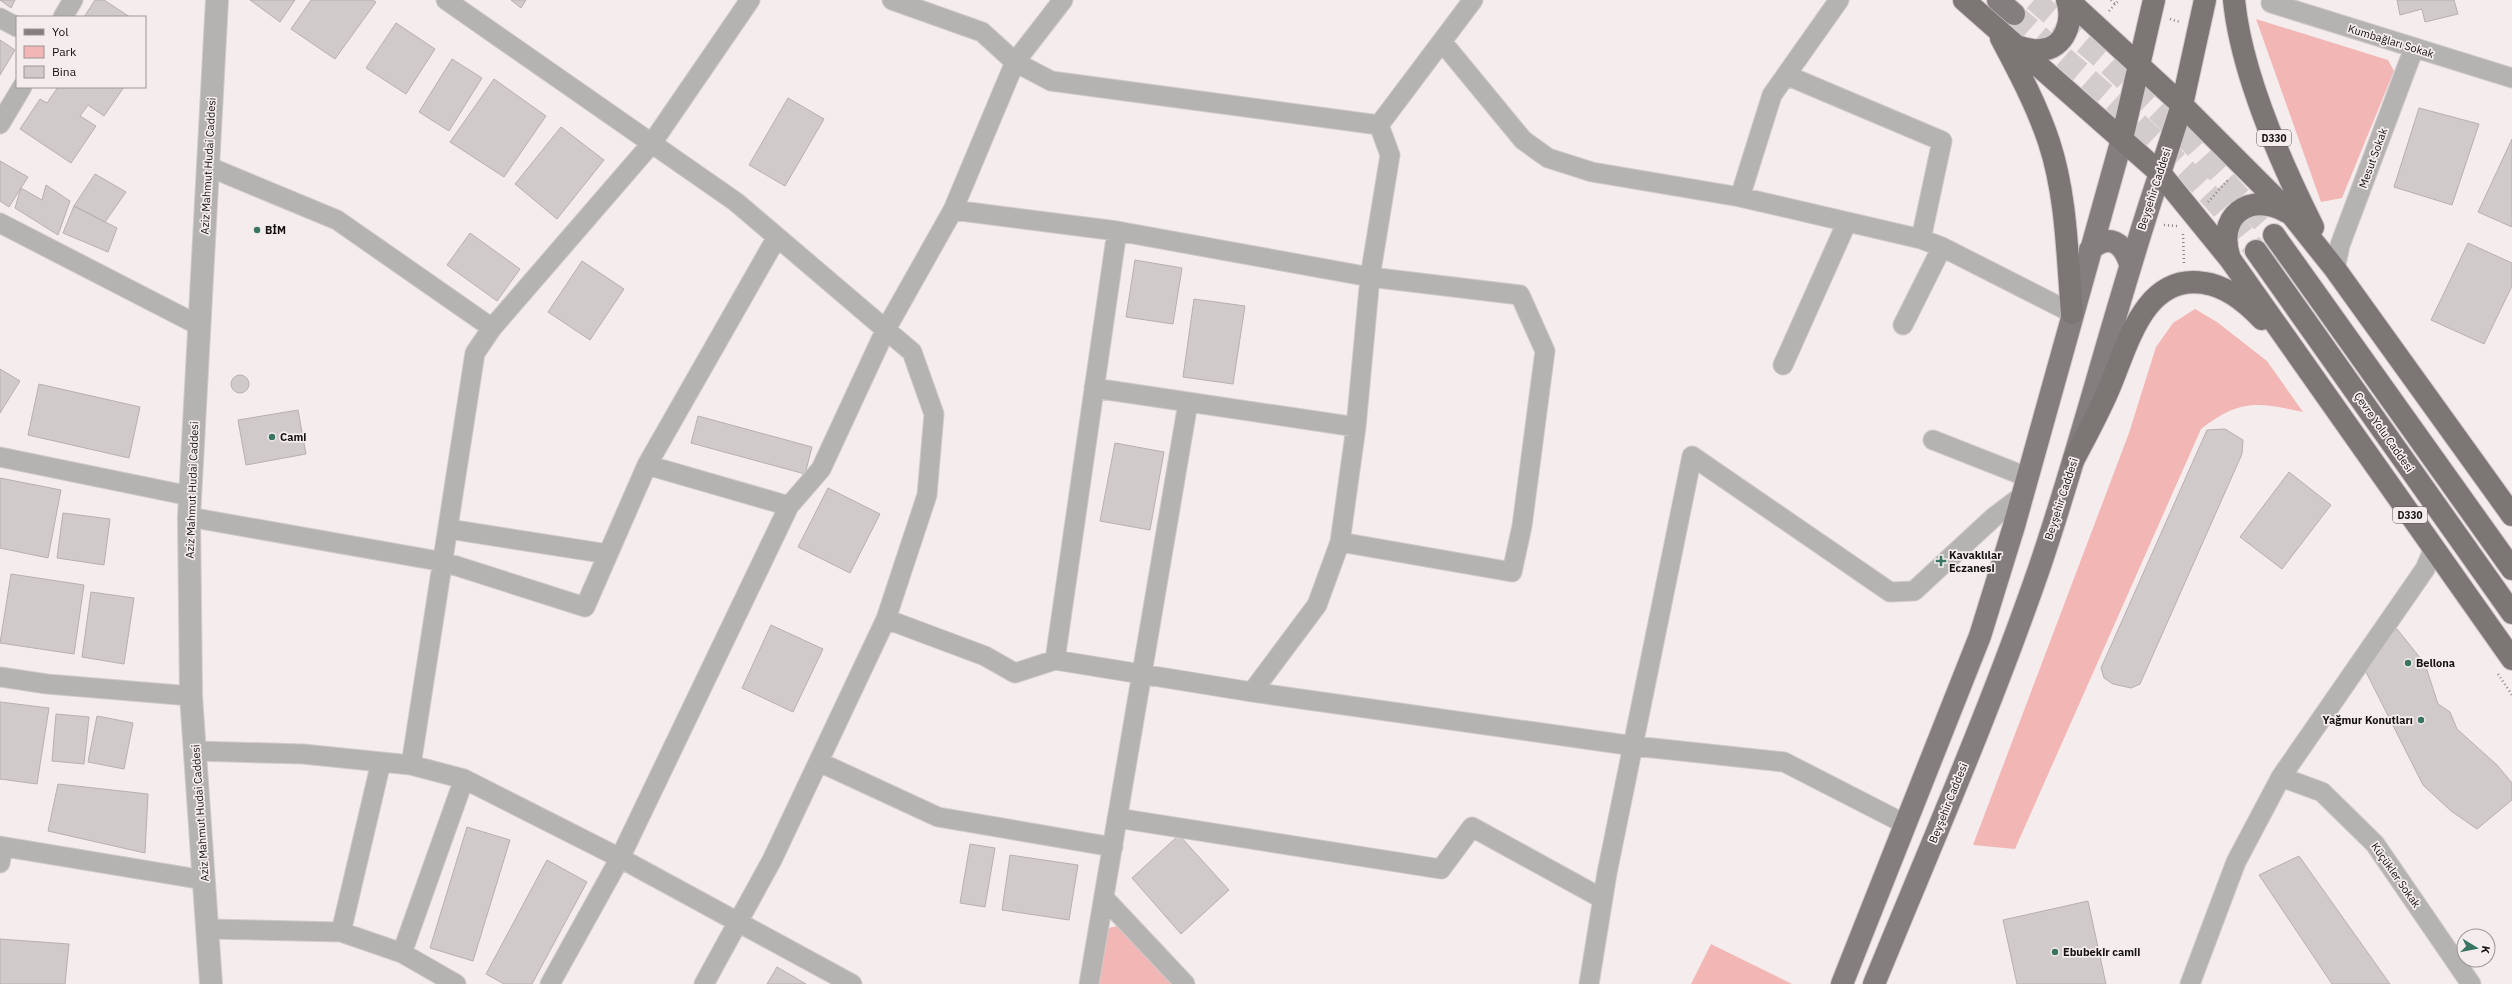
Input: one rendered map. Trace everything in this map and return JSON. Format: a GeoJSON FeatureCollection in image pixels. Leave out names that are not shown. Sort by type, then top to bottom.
{"type":"FeatureCollection","features":[{"type":"Feature","properties":{"kind":"highway"},"geometry":{"type":"LineString","coordinates":[[1964,0],[2122,138],[2154,0]]}},
{"type":"Feature","properties":{"kind":"highway"},"geometry":{"type":"LineString","coordinates":[[2018,47],[2040,50],[2055,46],[2060,42],[2065,35],[2070,18],[2070,9],[2067,0]]}},
{"type":"Feature","properties":{"kind":"highway"},"geometry":{"type":"LineString","coordinates":[[2067,0],[2139,64],[2292,214],[2335,269]]}},
{"type":"Feature","properties":{"kind":"highway","name":"Beyşehir Caddesi"},"geometry":{"type":"LineString","coordinates":[[2160,173],[2182,105],[2205,0]]}},
{"type":"Feature","properties":{"kind":"highway","name":"D330"},"geometry":{"type":"LineString","coordinates":[[2234,0],[2252,80],[2297,195],[2335,269],[2512,515]]}},
{"type":"Feature","properties":{"kind":"highway"},"geometry":{"type":"LineString","coordinates":[[1996,28],[2036,106],[2056,165],[2065,231],[2072,313]]}},
{"type":"Feature","properties":{"kind":"highway","name":"D330"},"geometry":{"type":"LineString","coordinates":[[2122,138],[2160,173],[2196,215],[2230,259],[2512,659]]}},
{"type":"Feature","properties":{"kind":"highway"},"geometry":{"type":"LineString","coordinates":[[2230,259],[2225,246],[2225,235],[2234,218],[2245,208],[2267,203],[2292,214]]}},
{"type":"Feature","properties":{"kind":"highway"},"geometry":{"type":"LineString","coordinates":[[2274,235],[2512,570]]}},
{"type":"Feature","properties":{"kind":"highway","name":"Çevre Yolu Caddesi"},"geometry":{"type":"LineString","coordinates":[[2256,251],[2512,613]]}},
{"type":"Feature","properties":{"kind":"highway"},"geometry":{"type":"LineString","coordinates":[[2074,459],[2094,421],[2143,314],[2150,302],[2163,290],[2176,283],[2208,283],[2230,293],[2258,315],[2308,371]]}},
{"type":"Feature","properties":{"kind":"main road"},"geometry":{"type":"LineString","coordinates":[[1842,984],[1980,636],[2122,138]]}},
{"type":"Feature","properties":{"kind":"main road","name":"Beyşehir Caddesi"},"geometry":{"type":"LineString","coordinates":[[1874,984],[2002,670],[2040,564],[2074,459],[2130,264],[2160,173]]}},
{"type":"Feature","properties":{"kind":"main road"},"geometry":{"type":"LineString","coordinates":[[2090,250],[2098,242],[2108,241],[2118,244],[2127,255],[2130,264]]}},
{"type":"Feature","properties":{"kind":"street"},"geometry":{"type":"LineString","coordinates":[[64,16],[73,0]]}},
{"type":"Feature","properties":{"kind":"street","name":"Aziz Mahmut Hudai Caddesi"},"geometry":{"type":"LineString","coordinates":[[212,982],[192,696],[189,517],[217,0]]}},
{"type":"Feature","properties":{"kind":"street"},"geometry":{"type":"LineString","coordinates":[[446,0],[736,202],[886,329],[912,352],[934,414],[927,495],[886,619],[772,860],[704,984]]}},
{"type":"Feature","properties":{"kind":"street"},"geometry":{"type":"LineString","coordinates":[[411,765],[444,562],[475,353],[492,328],[652,143],[750,0]]}},
{"type":"Feature","properties":{"kind":"street"},"geometry":{"type":"LineString","coordinates":[[892,0],[982,32],[1015,62],[1051,81],[1379,125]]}},
{"type":"Feature","properties":{"kind":"street"},"geometry":{"type":"LineString","coordinates":[[550,984],[620,858],[789,506],[821,469],[886,329],[954,210],[1015,62],[1064,0]]}},
{"type":"Feature","properties":{"kind":"street"},"geometry":{"type":"LineString","coordinates":[[1379,125],[1443,43],[1473,0]]}},
{"type":"Feature","properties":{"kind":"street"},"geometry":{"type":"LineString","coordinates":[[1740,197],[1772,95],[1839,0]]}},
{"type":"Feature","properties":{"kind":"street","name":"Kumbağları Sokak"},"geometry":{"type":"LineString","coordinates":[[2271,3],[2512,78]]}},
{"type":"Feature","properties":{"kind":"street"},"geometry":{"type":"LineString","coordinates":[[0,18],[16,26]]}},
{"type":"Feature","properties":{"kind":"street"},"geometry":{"type":"LineString","coordinates":[[1443,43],[1523,140],[1548,158],[1592,172],[1740,197],[1921,239],[1942,246],[2072,313]]}},
{"type":"Feature","properties":{"kind":"street","name":"Mesut Sokak"},"geometry":{"type":"LineString","coordinates":[[2335,269],[2340,245],[2414,48]]}},
{"type":"Feature","properties":{"kind":"street"},"geometry":{"type":"LineString","coordinates":[[1786,75],[1942,142],[1921,239]]}},
{"type":"Feature","properties":{"kind":"street"},"geometry":{"type":"LineString","coordinates":[[0,124],[21,88]]}},
{"type":"Feature","properties":{"kind":"street"},"geometry":{"type":"LineString","coordinates":[[1252,692],[1317,605],[1340,542],[1356,427],[1370,277],[1390,155],[1379,125]]}},
{"type":"Feature","properties":{"kind":"street"},"geometry":{"type":"LineString","coordinates":[[207,166],[338,220],[492,328]]}},
{"type":"Feature","properties":{"kind":"street"},"geometry":{"type":"LineString","coordinates":[[954,210],[1117,231],[1370,277],[1520,295],[1545,351],[1522,526],[1512,572],[1340,542]]}},
{"type":"Feature","properties":{"kind":"street"},"geometry":{"type":"LineString","coordinates":[[1783,365],[1847,222]]}},
{"type":"Feature","properties":{"kind":"street"},"geometry":{"type":"LineString","coordinates":[[0,223],[200,326]]}},
{"type":"Feature","properties":{"kind":"street"},"geometry":{"type":"LineString","coordinates":[[1055,660],[1117,231]]}},
{"type":"Feature","properties":{"kind":"street"},"geometry":{"type":"LineString","coordinates":[[189,517],[444,562],[585,607],[647,465],[777,237]]}},
{"type":"Feature","properties":{"kind":"street"},"geometry":{"type":"LineString","coordinates":[[1903,325],[1942,246]]}},
{"type":"Feature","properties":{"kind":"street"},"geometry":{"type":"LineString","coordinates":[[1094,388],[1356,427]]}},
{"type":"Feature","properties":{"kind":"street"},"geometry":{"type":"LineString","coordinates":[[1089,984],[1188,403]]}},
{"type":"Feature","properties":{"kind":"street"},"geometry":{"type":"LineString","coordinates":[[1589,984],[1604,898],[1692,456],[1890,592],[1914,591],[1994,517],[2024,486],[1933,440]]}},
{"type":"Feature","properties":{"kind":"street"},"geometry":{"type":"LineString","coordinates":[[0,457],[190,496]]}},
{"type":"Feature","properties":{"kind":"street"},"geometry":{"type":"LineString","coordinates":[[647,465],[789,506]]}},
{"type":"Feature","properties":{"kind":"street"},"geometry":{"type":"LineString","coordinates":[[449,529],[608,554]]}},
{"type":"Feature","properties":{"kind":"street"},"geometry":{"type":"LineString","coordinates":[[2190,984],[2236,862],[2281,777],[2425,569],[2434,548]]}},
{"type":"Feature","properties":{"kind":"street"},"geometry":{"type":"LineString","coordinates":[[886,619],[985,656],[1015,674],[1055,660],[1252,692],[1634,746],[1784,762],[1905,824]]}},
{"type":"Feature","properties":{"kind":"street"},"geometry":{"type":"LineString","coordinates":[[0,677],[48,684],[192,696]]}},
{"type":"Feature","properties":{"kind":"street"},"geometry":{"type":"LineString","coordinates":[[196,751],[303,754],[411,765],[464,779],[620,858],[852,984]]}},
{"type":"Feature","properties":{"kind":"street"},"geometry":{"type":"LineString","coordinates":[[341,932],[381,762]]}},
{"type":"Feature","properties":{"kind":"street"},"geometry":{"type":"LineString","coordinates":[[819,762],[938,817],[1113,848]]}},
{"type":"Feature","properties":{"kind":"street","name":"Küçükler Sokak"},"geometry":{"type":"LineString","coordinates":[[2281,777],[2322,792],[2375,844],[2471,984]]}},
{"type":"Feature","properties":{"kind":"street"},"geometry":{"type":"LineString","coordinates":[[402,953],[464,779]]}},
{"type":"Feature","properties":{"kind":"street"},"geometry":{"type":"LineString","coordinates":[[1117,818],[1441,869],[1472,827],[1604,898]]}},
{"type":"Feature","properties":{"kind":"street"},"geometry":{"type":"LineString","coordinates":[[1,852],[204,880]]}},
{"type":"Feature","properties":{"kind":"street"},"geometry":{"type":"LineString","coordinates":[[1104,899],[1185,984]]}},
{"type":"Feature","properties":{"kind":"street"},"geometry":{"type":"LineString","coordinates":[[208,929],[341,932],[402,953],[456,984]]}},
{"type":"Feature","properties":{"kind":"path"},"geometry":{"type":"LineString","coordinates":[[2111,0],[2115,4],[2120,0]]}},
{"type":"Feature","properties":{"kind":"path"},"geometry":{"type":"LineString","coordinates":[[2184,282],[2183,227],[2243,165]]}},
{"type":"Feature","properties":{"kind":"green space"},"geometry":{"type":"Polygon","coordinates":[[[2256,19],[2388,60],[2394,71],[2342,198],[2321,202],[2256,19]]]}},
{"type":"Feature","properties":{"kind":"green space"},"geometry":{"type":"Polygon","coordinates":[[[2195,309],[2217,322],[2267,361],[2303,412],[2273,406],[2249,406],[2227,412],[2201,429],[2015,849],[1973,845],[2129,433],[2156,347],[2173,323],[2195,309]]]}},
{"type":"Feature","properties":{"kind":"green space"},"geometry":{"type":"Polygon","coordinates":[[[1122,925],[1179,984],[1097,984],[1108,928],[1122,925]]]}},
{"type":"Feature","properties":{"kind":"green space"},"geometry":{"type":"Polygon","coordinates":[[[1711,944],[1792,984],[1691,984],[1711,944]]]}},
{"type":"Feature","properties":{"kind":"building"},"geometry":{"type":"Polygon","coordinates":[[[0,0],[15,0],[11,8],[0,0]]]}},
{"type":"Feature","properties":{"kind":"building"},"geometry":{"type":"Polygon","coordinates":[[[95,0],[104,0],[128,16],[85,16],[95,0]]]}},
{"type":"Feature","properties":{"kind":"building"},"geometry":{"type":"Polygon","coordinates":[[[250,0],[295,0],[280,22],[250,0]]]}},
{"type":"Feature","properties":{"kind":"building"},"geometry":{"type":"Polygon","coordinates":[[[311,0],[373,0],[376,2],[335,59],[291,29],[311,0]]]}},
{"type":"Feature","properties":{"kind":"building"},"geometry":{"type":"Polygon","coordinates":[[[511,0],[526,0],[521,8],[511,0]]]}},
{"type":"Feature","properties":{"kind":"building"},"geometry":{"type":"Polygon","coordinates":[[[2397,0],[2454,0],[2458,14],[2425,22],[2422,9],[2400,15],[2397,0]]]}},
{"type":"Feature","properties":{"kind":"building"},"geometry":{"type":"Polygon","coordinates":[[[396,23],[435,49],[406,94],[366,68],[396,23]]]}},
{"type":"Feature","properties":{"kind":"building"},"geometry":{"type":"Polygon","coordinates":[[[0,40],[15,50],[0,75],[0,40]]]}},
{"type":"Feature","properties":{"kind":"building"},"geometry":{"type":"Polygon","coordinates":[[[452,59],[482,78],[449,131],[419,112],[452,59]]]}},
{"type":"Feature","properties":{"kind":"building"},"geometry":{"type":"Polygon","coordinates":[[[494,79],[546,116],[504,177],[450,142],[494,79]]]}},
{"type":"Feature","properties":{"kind":"building"},"geometry":{"type":"Polygon","coordinates":[[[57,88],[123,88],[104,116],[88,105],[80,116],[96,126],[71,163],[20,129],[40,99],[47,103],[57,88]]]}},
{"type":"Feature","properties":{"kind":"building"},"geometry":{"type":"Polygon","coordinates":[[[788,98],[824,119],[785,186],[749,165],[788,98]]]}},
{"type":"Feature","properties":{"kind":"building"},"geometry":{"type":"Polygon","coordinates":[[[2419,108],[2479,124],[2452,205],[2394,187],[2419,108]]]}},
{"type":"Feature","properties":{"kind":"building"},"geometry":{"type":"Polygon","coordinates":[[[561,127],[604,160],[557,219],[515,184],[561,127]]]}},
{"type":"Feature","properties":{"kind":"building"},"geometry":{"type":"Polygon","coordinates":[[[2512,139],[2512,227],[2478,212],[2512,139]]]}},
{"type":"Feature","properties":{"kind":"building"},"geometry":{"type":"Polygon","coordinates":[[[0,161],[28,177],[9,207],[0,201],[0,161]]]}},
{"type":"Feature","properties":{"kind":"building"},"geometry":{"type":"Polygon","coordinates":[[[95,174],[126,192],[105,222],[74,206],[95,174]]]}},
{"type":"Feature","properties":{"kind":"building"},"geometry":{"type":"Polygon","coordinates":[[[46,185],[70,201],[58,235],[15,208],[21,188],[42,200],[46,185]]]}},
{"type":"Feature","properties":{"kind":"building"},"geometry":{"type":"Polygon","coordinates":[[[74,206],[117,228],[108,252],[63,233],[74,206]]]}},
{"type":"Feature","properties":{"kind":"building"},"geometry":{"type":"Polygon","coordinates":[[[470,233],[520,269],[497,301],[447,265],[470,233]]]}},
{"type":"Feature","properties":{"kind":"building"},"geometry":{"type":"Polygon","coordinates":[[[2468,243],[2512,263],[2512,286],[2484,344],[2431,320],[2468,243]]]}},
{"type":"Feature","properties":{"kind":"building"},"geometry":{"type":"Polygon","coordinates":[[[1135,260],[1182,268],[1173,324],[1126,317],[1135,260]]]}},
{"type":"Feature","properties":{"kind":"building"},"geometry":{"type":"Polygon","coordinates":[[[582,261],[624,289],[590,340],[548,312],[582,261]]]}},
{"type":"Feature","properties":{"kind":"building"},"geometry":{"type":"Polygon","coordinates":[[[1194,299],[1245,306],[1233,384],[1183,377],[1194,299]]]}},
{"type":"Feature","properties":{"kind":"building"},"geometry":{"type":"Polygon","coordinates":[[[0,369],[20,381],[0,413],[0,369]]]}},
{"type":"Feature","properties":{"kind":"building"},"geometry":{"type":"Polygon","coordinates":[[[240,375],[246,378],[249,384],[246,390],[240,393],[234,390],[231,384],[234,378],[240,375]]]}},
{"type":"Feature","properties":{"kind":"building"},"geometry":{"type":"Polygon","coordinates":[[[39,384],[140,407],[129,458],[28,435],[39,384]]]}},
{"type":"Feature","properties":{"kind":"building","name":"Cami"},"geometry":{"type":"Polygon","coordinates":[[[298,410],[306,454],[246,465],[238,420],[298,410]]]}},
{"type":"Feature","properties":{"kind":"building"},"geometry":{"type":"Polygon","coordinates":[[[698,416],[812,447],[805,474],[691,443],[698,416]]]}},
{"type":"Feature","properties":{"kind":"building"},"geometry":{"type":"Polygon","coordinates":[[[2225,429],[2243,440],[2242,454],[2140,684],[2131,688],[2113,684],[2104,678],[2101,668],[2207,430],[2225,429]]]}},
{"type":"Feature","properties":{"kind":"building"},"geometry":{"type":"Polygon","coordinates":[[[1115,443],[1164,452],[1150,530],[1100,521],[1115,443]]]}},
{"type":"Feature","properties":{"kind":"building"},"geometry":{"type":"Polygon","coordinates":[[[2289,472],[2331,505],[2282,569],[2240,537],[2289,472]]]}},
{"type":"Feature","properties":{"kind":"building"},"geometry":{"type":"Polygon","coordinates":[[[0,478],[61,490],[48,558],[0,548],[0,478]]]}},
{"type":"Feature","properties":{"kind":"building"},"geometry":{"type":"Polygon","coordinates":[[[828,488],[880,514],[850,573],[798,547],[828,488]]]}},
{"type":"Feature","properties":{"kind":"building"},"geometry":{"type":"Polygon","coordinates":[[[63,513],[110,519],[104,565],[57,558],[63,513]]]}},
{"type":"Feature","properties":{"kind":"building"},"geometry":{"type":"Polygon","coordinates":[[[11,574],[84,585],[74,654],[0,643],[11,574]]]}},
{"type":"Feature","properties":{"kind":"building"},"geometry":{"type":"Polygon","coordinates":[[[91,592],[134,598],[124,664],[82,657],[91,592]]]}},
{"type":"Feature","properties":{"kind":"building"},"geometry":{"type":"Polygon","coordinates":[[[771,625],[823,649],[793,712],[742,688],[771,625]]]}},
{"type":"Feature","properties":{"kind":"building","name":"Yağmur Konutları"},"geometry":{"type":"Polygon","coordinates":[[[2397,629],[2425,664],[2438,704],[2450,712],[2457,729],[2497,765],[2512,783],[2512,800],[2477,829],[2451,811],[2423,785],[2364,668],[2373,648],[2397,629]]]}},
{"type":"Feature","properties":{"kind":"building"},"geometry":{"type":"Polygon","coordinates":[[[0,702],[49,708],[37,784],[0,779],[0,702]]]}},
{"type":"Feature","properties":{"kind":"building"},"geometry":{"type":"Polygon","coordinates":[[[56,714],[89,717],[84,764],[52,761],[56,714]]]}},
{"type":"Feature","properties":{"kind":"building"},"geometry":{"type":"Polygon","coordinates":[[[97,716],[133,723],[124,769],[88,762],[97,716]]]}},
{"type":"Feature","properties":{"kind":"building"},"geometry":{"type":"Polygon","coordinates":[[[58,784],[148,794],[145,853],[48,831],[58,784]]]}},
{"type":"Feature","properties":{"kind":"building"},"geometry":{"type":"Polygon","coordinates":[[[467,827],[510,840],[473,961],[430,948],[467,827]]]}},
{"type":"Feature","properties":{"kind":"building"},"geometry":{"type":"Polygon","coordinates":[[[1179,835],[1229,890],[1181,934],[1132,878],[1179,835]]]}},
{"type":"Feature","properties":{"kind":"building"},"geometry":{"type":"Polygon","coordinates":[[[970,844],[995,848],[985,907],[960,903],[970,844]]]}},
{"type":"Feature","properties":{"kind":"building"},"geometry":{"type":"Polygon","coordinates":[[[1010,855],[1078,865],[1069,920],[1002,910],[1010,855]]]}},
{"type":"Feature","properties":{"kind":"building"},"geometry":{"type":"Polygon","coordinates":[[[2299,856],[2390,984],[2332,984],[2259,875],[2299,856]]]}},
{"type":"Feature","properties":{"kind":"building"},"geometry":{"type":"Polygon","coordinates":[[[547,860],[587,882],[532,984],[504,984],[486,974],[547,860]]]}},
{"type":"Feature","properties":{"kind":"building","name":"Ebubekir camii"},"geometry":{"type":"Polygon","coordinates":[[[2088,901],[2106,984],[2017,984],[2003,920],[2088,901]]]}},
{"type":"Feature","properties":{"kind":"building"},"geometry":{"type":"Polygon","coordinates":[[[0,939],[69,944],[65,984],[0,984],[0,939]]]}},
{"type":"Feature","properties":{"kind":"building"},"geometry":{"type":"Polygon","coordinates":[[[777,967],[806,984],[767,984],[777,967]]]}},
{"type":"Feature","properties":{"kind":"tunnel"},"geometry":{"type":"LineString","coordinates":[[2034,0],[2106,62],[2191,143],[2274,235]]}},
{"type":"Feature","properties":{"kind":"tunnel"},"geometry":{"type":"LineString","coordinates":[[2014,14],[2110,98],[2172,156],[2201,186],[2256,251]]}},
{"type":"Feature","properties":{"kind":"place","name":"BİM"},"geometry":{"type":"Point","coordinates":[257,230]}},
{"type":"Feature","properties":{"kind":"place","name":"Cami"},"geometry":{"type":"Point","coordinates":[272,437]}},
{"type":"Feature","properties":{"kind":"place","name":"Kavaklılar Eczanesi"},"geometry":{"type":"Point","coordinates":[1941,561]}},
{"type":"Feature","properties":{"kind":"place","name":"Bellona"},"geometry":{"type":"Point","coordinates":[2408,663]}},
{"type":"Feature","properties":{"kind":"place","name":"Yağmur Konutları"},"geometry":{"type":"Point","coordinates":[2421,720]}},
{"type":"Feature","properties":{"kind":"place","name":"Ebubekir camii"},"geometry":{"type":"Point","coordinates":[2055,952]}}]}
